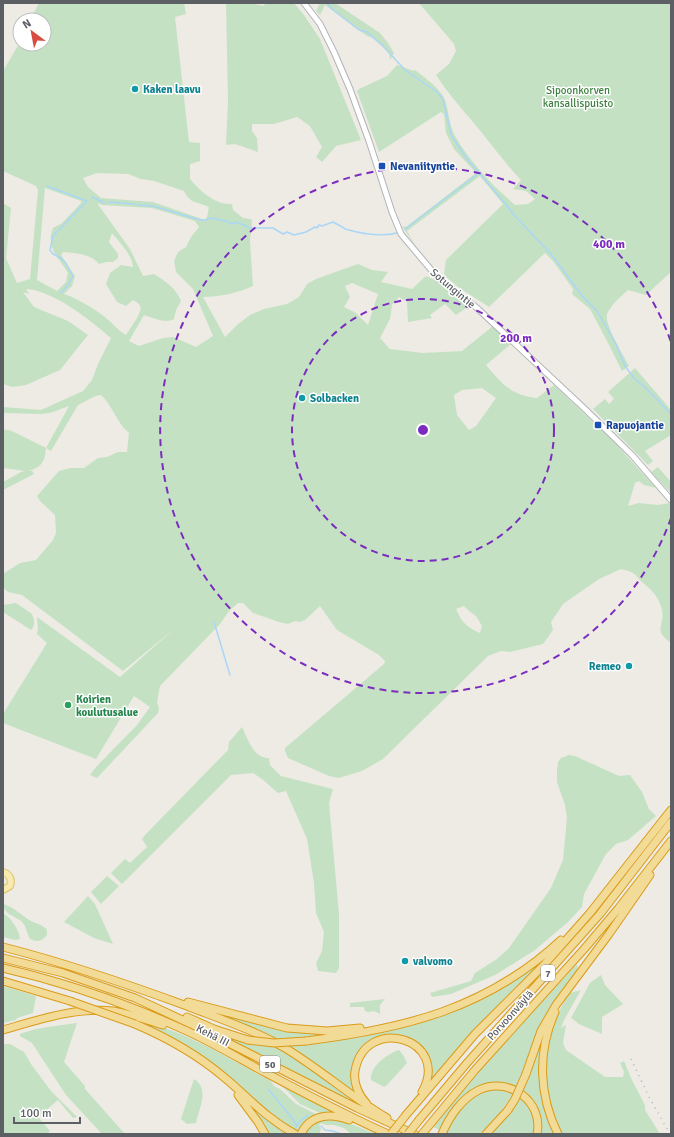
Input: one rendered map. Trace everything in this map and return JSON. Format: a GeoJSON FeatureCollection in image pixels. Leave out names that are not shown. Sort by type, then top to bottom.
{"type":"FeatureCollection","features":[{"type":"Feature","properties":{"kind":"highway"},"geometry":{"type":"LineString","coordinates":[[406,1115],[475,1034],[544,966],[590,913],[671,810]]}},
{"type":"Feature","properties":{"kind":"highway","name":"Porvoonväylä"},"geometry":{"type":"LineString","coordinates":[[407,1132],[600,914],[671,822]]}},
{"type":"Feature","properties":{"kind":"highway","name":"Porvoonväylä"},"geometry":{"type":"LineString","coordinates":[[422,1134],[475,1070],[609,920],[671,841]]}},
{"type":"Feature","properties":{"kind":"highway"},"geometry":{"type":"LineString","coordinates":[[487,1134],[508,1110],[515,1099],[526,1074],[541,1031],[548,1017],[566,990],[609,934],[671,844]]}},
{"type":"Feature","properties":{"kind":"highway"},"geometry":{"type":"LineString","coordinates":[[135,998],[150,1002],[248,1040],[274,1043],[381,1029],[416,1021],[451,1009],[489,992],[546,953],[590,913]]}},
{"type":"Feature","properties":{"kind":"highway"},"geometry":{"type":"LineString","coordinates":[[3,947],[86,970],[266,1037],[304,1060],[359,1101],[391,1120],[407,1132]]}},
{"type":"Feature","properties":{"kind":"highway","name":"Kehä III"},"geometry":{"type":"LineString","coordinates":[[3,958],[63,973],[135,998],[192,1024],[357,1108],[414,1134]]}},
{"type":"Feature","properties":{"kind":"highway","name":"Kehä III"},"geometry":{"type":"LineString","coordinates":[[3,968],[44,978],[136,1009],[189,1032],[361,1122],[388,1134]]}},
{"type":"Feature","properties":{"kind":"highway"},"geometry":{"type":"LineString","coordinates":[[558,1134],[548,1109],[543,1090],[542,1071],[545,1046],[558,1006],[583,968]]}},
{"type":"Feature","properties":{"kind":"highway"},"geometry":{"type":"LineString","coordinates":[[3,981],[70,1001],[136,1024],[175,1042],[193,1053],[224,1077],[269,1118],[295,1134]]}},
{"type":"Feature","properties":{"kind":"highway"},"geometry":{"type":"LineString","coordinates":[[151,993],[273,1025],[298,1030],[327,1031],[416,1021]]}},
{"type":"Feature","properties":{"kind":"highway"},"geometry":{"type":"LineString","coordinates":[[3,1030],[56,1016],[87,1010],[123,1013],[189,1032]]}},
{"type":"Feature","properties":{"kind":"highway"},"geometry":{"type":"LineString","coordinates":[[373,1110],[364,1101],[357,1086],[355,1077],[358,1062],[363,1051],[372,1043],[384,1039],[405,1039],[416,1046],[424,1056],[428,1068],[426,1083],[420,1096],[391,1134]]}},
{"type":"Feature","properties":{"kind":"highway"},"geometry":{"type":"LineString","coordinates":[[214,1070],[246,1104],[265,1134]]}},
{"type":"Feature","properties":{"kind":"highway"},"geometry":{"type":"LineString","coordinates":[[442,1132],[457,1108],[472,1095],[484,1088],[499,1086],[515,1090],[528,1100],[537,1116],[537,1134]]}},
{"type":"Feature","properties":{"kind":"highway"},"geometry":{"type":"LineString","coordinates":[[300,1134],[306,1125],[325,1116],[338,1116],[351,1121],[361,1122]]}},
{"type":"Feature","properties":{"kind":"main road"},"geometry":{"type":"LineString","coordinates":[[3,872],[8,875],[11,880],[10,886],[3,890]]}},
{"type":"Feature","properties":{"kind":"street","name":"Sotungintie"},"geometry":{"type":"LineString","coordinates":[[304,3],[323,30],[350,89],[401,234],[438,278],[477,308],[585,408],[632,455],[671,500]]}},
{"type":"Feature","properties":{"kind":"green space"},"geometry":{"type":"Polygon","coordinates":[[[39,3],[184,3],[186,14],[175,17],[189,142],[200,143],[200,161],[190,164],[190,179],[198,188],[214,200],[226,204],[232,204],[233,210],[243,218],[252,220],[250,241],[253,286],[228,294],[203,297],[225,337],[250,315],[264,309],[287,304],[299,297],[307,284],[316,279],[358,264],[372,270],[388,272],[381,282],[412,289],[426,276],[437,281],[469,306],[456,315],[445,304],[430,315],[432,318],[408,322],[407,302],[399,297],[392,305],[390,319],[380,338],[390,349],[423,353],[462,351],[493,326],[511,344],[486,365],[502,383],[520,394],[537,398],[554,385],[602,429],[656,488],[644,485],[639,481],[635,483],[628,506],[639,503],[658,505],[669,503],[671,506],[671,643],[662,635],[660,628],[662,610],[657,598],[652,591],[634,574],[621,569],[599,579],[563,604],[551,622],[553,630],[543,644],[510,652],[501,651],[488,656],[383,759],[362,771],[339,778],[329,776],[288,758],[285,748],[384,664],[385,661],[379,655],[337,630],[320,606],[305,620],[300,622],[295,621],[288,624],[253,613],[243,603],[238,603],[229,611],[220,624],[160,686],[157,702],[159,709],[158,713],[97,778],[90,775],[137,725],[150,707],[134,696],[96,759],[3,723],[3,714],[47,643],[37,634],[37,617],[120,677],[174,629],[123,671],[22,595],[8,592],[3,585],[3,574],[20,563],[36,560],[53,540],[56,533],[55,515],[40,501],[37,496],[59,471],[70,468],[84,468],[98,458],[107,457],[118,452],[127,452],[129,433],[101,395],[78,405],[51,451],[46,448],[69,406],[50,413],[41,414],[3,413],[3,407],[41,410],[83,391],[92,380],[111,338],[93,323],[59,300],[37,291],[26,289],[29,294],[23,292],[34,307],[68,321],[88,335],[60,370],[26,385],[12,387],[3,384],[3,203],[11,208],[6,258],[17,283],[30,279],[38,190],[36,186],[3,171],[3,71],[14,52],[52,52],[52,12],[34,12],[39,3]],[[97,173],[83,178],[88,187],[101,198],[153,202],[205,220],[207,217],[209,207],[192,201],[184,191],[128,174],[97,173]],[[45,188],[37,280],[57,291],[66,282],[68,273],[54,252],[51,235],[53,228],[62,223],[81,203],[81,201],[45,188]],[[97,203],[130,249],[143,276],[154,274],[173,289],[181,301],[176,310],[174,319],[167,321],[159,320],[144,315],[129,341],[139,346],[163,338],[173,337],[196,347],[213,336],[193,289],[176,272],[174,261],[178,252],[186,247],[191,237],[199,227],[195,221],[152,208],[102,205],[97,203]],[[112,233],[109,242],[118,254],[118,258],[113,262],[99,264],[88,256],[63,252],[61,255],[75,276],[72,286],[64,294],[81,301],[103,315],[126,335],[141,309],[139,304],[133,300],[126,306],[117,302],[106,284],[110,273],[121,265],[133,267],[128,253],[112,233]],[[352,283],[345,286],[350,297],[344,307],[356,313],[368,325],[378,294],[352,283]],[[482,388],[462,390],[454,395],[457,415],[469,430],[476,426],[496,398],[482,388]],[[464,606],[456,609],[465,624],[480,633],[482,626],[476,616],[464,606]]]}},
{"type":"Feature","properties":{"kind":"green space"},"geometry":{"type":"Polygon","coordinates":[[[226,3],[249,3],[264,6],[265,3],[294,3],[320,39],[361,140],[336,146],[322,162],[316,157],[322,147],[310,126],[297,117],[274,124],[252,124],[252,131],[257,138],[258,152],[235,144],[226,145],[228,101],[226,3]]]}},
{"type":"Feature","properties":{"kind":"green space"},"geometry":{"type":"Polygon","coordinates":[[[320,3],[335,3],[380,33],[394,53],[390,60],[389,53],[373,38],[367,36],[325,5],[320,15],[316,11],[320,3]]]}},
{"type":"Feature","properties":{"kind":"green space","name":"Sipoonkorven kansallispuisto"},"geometry":{"type":"Polygon","coordinates":[[[419,3],[671,3],[671,272],[646,295],[628,290],[613,304],[607,314],[608,325],[629,366],[622,371],[590,309],[572,294],[573,289],[553,261],[545,253],[489,307],[458,287],[444,275],[446,260],[503,204],[480,176],[407,231],[417,248],[402,226],[406,227],[476,173],[454,149],[446,133],[444,114],[441,112],[379,152],[357,91],[387,76],[397,65],[414,71],[415,70],[440,92],[445,100],[451,127],[455,136],[482,173],[498,189],[515,205],[528,204],[535,199],[526,191],[513,189],[521,180],[508,166],[436,75],[449,64],[456,51],[454,44],[419,3]]]}},
{"type":"Feature","properties":{"kind":"green space"},"geometry":{"type":"Polygon","coordinates":[[[635,368],[671,410],[671,435],[645,451],[653,461],[648,465],[593,409],[605,399],[609,404],[614,399],[608,392],[635,368]]]}},
{"type":"Feature","properties":{"kind":"green space"},"geometry":{"type":"Polygon","coordinates":[[[3,429],[12,431],[46,448],[45,457],[42,463],[37,468],[29,471],[32,471],[34,474],[3,490],[3,482],[25,471],[3,468],[3,429]]]}},
{"type":"Feature","properties":{"kind":"green space"},"geometry":{"type":"Polygon","coordinates":[[[658,467],[671,482],[671,493],[651,472],[658,467]]]}},
{"type":"Feature","properties":{"kind":"green space"},"geometry":{"type":"Polygon","coordinates":[[[16,603],[32,614],[34,624],[31,630],[3,612],[3,605],[16,603]]]}},
{"type":"Feature","properties":{"kind":"green space"},"geometry":{"type":"Polygon","coordinates":[[[242,727],[255,751],[263,757],[269,758],[270,765],[281,776],[333,789],[329,803],[339,914],[339,968],[336,973],[318,971],[316,963],[322,951],[324,932],[316,913],[314,883],[307,839],[286,791],[278,793],[253,773],[231,775],[122,884],[111,873],[125,859],[130,863],[147,847],[142,839],[145,835],[228,750],[229,742],[242,727]]]}},
{"type":"Feature","properties":{"kind":"green space"},"geometry":{"type":"Polygon","coordinates":[[[569,755],[575,756],[619,776],[630,775],[642,792],[649,809],[656,816],[628,840],[616,844],[606,854],[584,894],[582,907],[568,922],[535,950],[495,975],[451,994],[432,997],[430,993],[471,981],[475,973],[497,959],[509,948],[551,888],[563,860],[567,818],[565,805],[557,782],[557,769],[558,762],[561,758],[569,755]]]}},
{"type":"Feature","properties":{"kind":"green space"},"geometry":{"type":"Polygon","coordinates":[[[107,876],[119,886],[101,904],[91,892],[107,876]]]}},
{"type":"Feature","properties":{"kind":"green space"},"geometry":{"type":"Polygon","coordinates":[[[88,896],[95,904],[113,944],[94,938],[64,922],[88,896]]]}},
{"type":"Feature","properties":{"kind":"green space"},"geometry":{"type":"Polygon","coordinates":[[[3,904],[14,909],[31,921],[43,926],[47,930],[47,935],[39,941],[30,939],[23,923],[7,912],[3,904]]]}},
{"type":"Feature","properties":{"kind":"green space"},"geometry":{"type":"Polygon","coordinates":[[[3,913],[14,924],[20,939],[15,940],[3,937],[3,913]]]}},
{"type":"Feature","properties":{"kind":"green space"},"geometry":{"type":"Polygon","coordinates":[[[553,952],[428,1085],[420,1046],[411,1039],[391,1035],[366,1044],[361,1050],[355,1063],[359,1097],[314,1063],[286,1045],[448,1012],[553,952]]]}},
{"type":"Feature","properties":{"kind":"green space"},"geometry":{"type":"Polygon","coordinates":[[[577,964],[578,970],[554,1002],[543,1022],[533,1043],[516,1088],[499,1083],[475,1089],[440,1130],[433,1127],[480,1070],[577,964]]]}},
{"type":"Feature","properties":{"kind":"green space"},"geometry":{"type":"Polygon","coordinates":[[[601,975],[605,985],[623,1004],[602,1017],[602,1034],[579,1024],[571,1018],[590,983],[601,975]]]}},
{"type":"Feature","properties":{"kind":"green space"},"geometry":{"type":"Polygon","coordinates":[[[3,986],[36,996],[33,1013],[17,1018],[16,1020],[3,1023],[3,986]]]}},
{"type":"Feature","properties":{"kind":"green space"},"geometry":{"type":"Polygon","coordinates":[[[581,990],[561,1028],[566,1025],[563,1043],[566,1050],[605,1077],[623,1077],[624,1072],[620,1063],[624,1061],[645,1105],[645,1110],[660,1134],[562,1134],[554,1117],[546,1081],[548,1044],[560,1009],[570,993],[581,990]]]}},
{"type":"Feature","properties":{"kind":"green space"},"geometry":{"type":"Polygon","coordinates":[[[385,999],[380,1005],[380,1014],[374,1011],[365,1011],[364,1007],[350,1007],[350,1003],[385,999]]]}},
{"type":"Feature","properties":{"kind":"green space"},"geometry":{"type":"Polygon","coordinates":[[[226,1014],[265,1025],[342,1031],[299,1038],[276,1039],[225,1017],[226,1014]]]}},
{"type":"Feature","properties":{"kind":"green space"},"geometry":{"type":"Polygon","coordinates":[[[126,1017],[165,1028],[202,1044],[271,1081],[274,1086],[280,1089],[296,1104],[318,1115],[299,1132],[261,1108],[218,1067],[204,1057],[167,1034],[126,1017]]]}},
{"type":"Feature","properties":{"kind":"green space"},"geometry":{"type":"Polygon","coordinates":[[[77,1023],[64,1062],[85,1086],[85,1089],[125,1134],[102,1134],[66,1095],[32,1043],[20,1036],[20,1034],[33,1030],[77,1023]]]}},
{"type":"Feature","properties":{"kind":"green space"},"geometry":{"type":"Polygon","coordinates":[[[548,1024],[540,1066],[556,1134],[539,1134],[540,1127],[522,1091],[542,1036],[548,1024]]]}},
{"type":"Feature","properties":{"kind":"green space"},"geometry":{"type":"Polygon","coordinates":[[[216,1032],[273,1044],[361,1103],[359,1105],[216,1032]]]}},
{"type":"Feature","properties":{"kind":"green space"},"geometry":{"type":"Polygon","coordinates":[[[3,1044],[10,1044],[24,1052],[51,1091],[77,1117],[73,1118],[58,1100],[38,1117],[50,1131],[47,1134],[3,1134],[3,1044]]]}},
{"type":"Feature","properties":{"kind":"green space"},"geometry":{"type":"Polygon","coordinates":[[[399,1050],[407,1063],[387,1085],[384,1087],[371,1080],[371,1075],[376,1065],[389,1054],[399,1050]]]}},
{"type":"Feature","properties":{"kind":"green space"},"geometry":{"type":"Polygon","coordinates":[[[194,1079],[199,1083],[201,1088],[202,1099],[196,1123],[187,1124],[181,1119],[194,1079]]]}},
{"type":"Feature","properties":{"kind":"green space"},"geometry":{"type":"Polygon","coordinates":[[[282,1086],[336,1112],[322,1114],[300,1104],[282,1086]]]}},
{"type":"Feature","properties":{"kind":"green space"},"geometry":{"type":"Polygon","coordinates":[[[496,1089],[514,1092],[498,1116],[480,1134],[445,1134],[465,1104],[478,1095],[496,1089]]]}},
{"type":"Feature","properties":{"kind":"green space"},"geometry":{"type":"Polygon","coordinates":[[[520,1096],[532,1113],[534,1134],[491,1134],[509,1115],[520,1096]]]}},
{"type":"Feature","properties":{"kind":"green space"},"geometry":{"type":"Polygon","coordinates":[[[246,1100],[289,1134],[267,1134],[246,1100]]]}},
{"type":"Feature","properties":{"kind":"green space"},"geometry":{"type":"Polygon","coordinates":[[[327,1118],[347,1122],[375,1134],[351,1134],[344,1128],[321,1123],[319,1125],[321,1129],[319,1134],[304,1134],[314,1124],[327,1118]]]}},
{"type":"Feature","properties":{"kind":"waterway"},"geometry":{"type":"LineString","coordinates":[[327,3],[332,9],[359,30],[367,32],[383,46],[405,70],[437,92],[443,99],[451,134],[467,159],[514,215],[551,254],[583,297],[597,311],[616,344],[625,366],[634,378],[671,414]]}},
{"type":"Feature","properties":{"kind":"waterway"},"geometry":{"type":"LineString","coordinates":[[405,229],[479,173]]}},
{"type":"Feature","properties":{"kind":"waterway"},"geometry":{"type":"LineString","coordinates":[[47,186],[87,201],[53,236],[50,250],[53,254],[65,262],[73,276],[61,293]]}},
{"type":"Feature","properties":{"kind":"waterway"},"geometry":{"type":"LineString","coordinates":[[92,197],[105,203]]}},
{"type":"Feature","properties":{"kind":"waterway"},"geometry":{"type":"LineString","coordinates":[[109,202],[135,204]]}},
{"type":"Feature","properties":{"kind":"waterway"},"geometry":{"type":"LineString","coordinates":[[138,205],[153,206],[200,220],[207,220],[210,218],[226,221],[232,224],[237,222],[250,228],[273,228],[283,234],[287,232],[294,235],[306,232],[315,227],[317,228],[319,225],[322,226],[333,222],[345,229],[363,233],[377,235],[397,233]]}},
{"type":"Feature","properties":{"kind":"waterway"},"geometry":{"type":"LineString","coordinates":[[214,622],[230,675]]}},
{"type":"Feature","properties":{"kind":"waterway"},"geometry":{"type":"LineString","coordinates":[[268,1089],[297,1126]]}},
{"type":"Feature","properties":{"kind":"waterway"},"geometry":{"type":"LineString","coordinates":[[294,1131],[299,1122],[308,1115]]}},
{"type":"Feature","properties":{"kind":"waterway"},"geometry":{"type":"LineString","coordinates":[[321,1126],[325,1130],[341,1134]]}},
{"type":"Feature","properties":{"kind":"railway"},"geometry":{"type":"LineString","coordinates":[[631,1059],[649,1097],[670,1134]]}},
{"type":"Feature","properties":{"kind":"place","name":"Kaken laavu"},"geometry":{"type":"Point","coordinates":[135,89]}},
{"type":"Feature","properties":{"kind":"place","name":"Nevaniityntie"},"geometry":{"type":"Point","coordinates":[382,166]}},
{"type":"Feature","properties":{"kind":"place","name":"Solbacken"},"geometry":{"type":"Point","coordinates":[302,398]}},
{"type":"Feature","properties":{"kind":"place","name":"Rapuojantie"},"geometry":{"type":"Point","coordinates":[598,425]}},
{"type":"Feature","properties":{"kind":"place","name":"Remeo"},"geometry":{"type":"Point","coordinates":[629,666]}},
{"type":"Feature","properties":{"kind":"place","name":"Koirien koulutusalue"},"geometry":{"type":"Point","coordinates":[68,705]}},
{"type":"Feature","properties":{"kind":"place","name":"valvomo"},"geometry":{"type":"Point","coordinates":[405,961]}}]}
